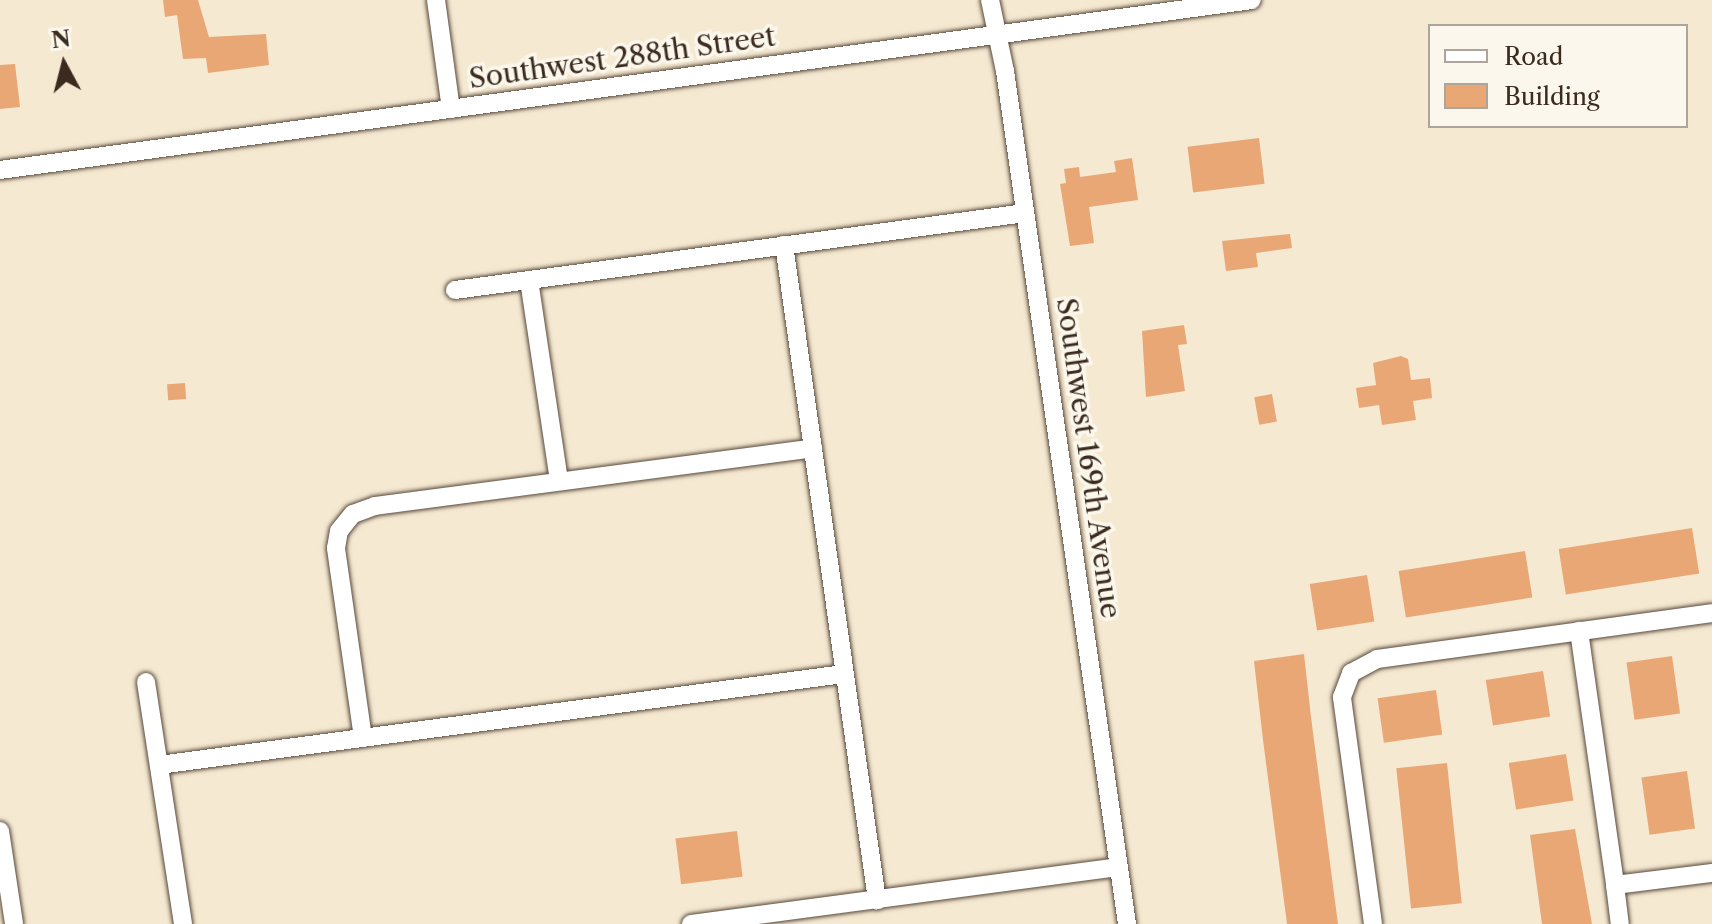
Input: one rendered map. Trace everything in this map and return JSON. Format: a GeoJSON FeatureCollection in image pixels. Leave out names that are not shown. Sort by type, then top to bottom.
{"type":"FeatureCollection","features":[{"type":"Feature","properties":{"kind":"street"},"geometry":{"type":"LineString","coordinates":[[436,0],[451,109]]}},
{"type":"Feature","properties":{"kind":"street","name":"Southwest 169th Avenue"},"geometry":{"type":"LineString","coordinates":[[990,0],[1025,213],[1127,924]]}},
{"type":"Feature","properties":{"kind":"street","name":"Southwest 288th Street"},"geometry":{"type":"LineString","coordinates":[[0,170],[1252,0]]}},
{"type":"Feature","properties":{"kind":"street"},"geometry":{"type":"LineString","coordinates":[[455,290],[1025,213]]}},
{"type":"Feature","properties":{"kind":"street"},"geometry":{"type":"LineString","coordinates":[[784,245],[877,900]]}},
{"type":"Feature","properties":{"kind":"street"},"geometry":{"type":"LineString","coordinates":[[529,280],[559,481]]}},
{"type":"Feature","properties":{"kind":"street"},"geometry":{"type":"LineString","coordinates":[[363,738],[336,553],[345,521],[369,507],[813,448]]}},
{"type":"Feature","properties":{"kind":"street"},"geometry":{"type":"LineString","coordinates":[[1373,924],[1342,697],[1351,673],[1377,659],[1712,613]]}},
{"type":"Feature","properties":{"kind":"street"},"geometry":{"type":"LineString","coordinates":[[1579,631],[1620,924]]}},
{"type":"Feature","properties":{"kind":"street"},"geometry":{"type":"LineString","coordinates":[[159,765],[844,674]]}},
{"type":"Feature","properties":{"kind":"street"},"geometry":{"type":"LineString","coordinates":[[146,682],[183,924]]}},
{"type":"Feature","properties":{"kind":"street"},"geometry":{"type":"LineString","coordinates":[[0,831],[14,924]]}},
{"type":"Feature","properties":{"kind":"street"},"geometry":{"type":"LineString","coordinates":[[691,924],[1118,867]]}},
{"type":"Feature","properties":{"kind":"street"},"geometry":{"type":"LineString","coordinates":[[1615,885],[1712,873]]}},
{"type":"Feature","properties":{"kind":"building"},"geometry":{"type":"Polygon","coordinates":[[[163,0],[198,0],[209,37],[266,34],[269,65],[208,73],[206,58],[183,59],[177,15],[165,17],[163,0]]]}},
{"type":"Feature","properties":{"kind":"building"},"geometry":{"type":"Polygon","coordinates":[[[15,64],[20,107],[0,109],[0,65],[15,64]]]}},
{"type":"Feature","properties":{"kind":"building"},"geometry":{"type":"Polygon","coordinates":[[[1259,138],[1265,184],[1193,192],[1188,147],[1259,138]]]}},
{"type":"Feature","properties":{"kind":"building"},"geometry":{"type":"Polygon","coordinates":[[[1132,158],[1138,200],[1089,207],[1094,243],[1070,246],[1060,184],[1066,183],[1064,169],[1079,167],[1080,177],[1116,172],[1114,161],[1132,158]]]}},
{"type":"Feature","properties":{"kind":"building"},"geometry":{"type":"Polygon","coordinates":[[[1290,234],[1292,248],[1256,253],[1258,267],[1226,271],[1222,241],[1290,234]]]}},
{"type":"Feature","properties":{"kind":"building"},"geometry":{"type":"Polygon","coordinates":[[[1184,325],[1187,344],[1178,345],[1185,391],[1146,397],[1142,331],[1184,325]]]}},
{"type":"Feature","properties":{"kind":"building"},"geometry":{"type":"Polygon","coordinates":[[[1401,356],[1408,359],[1411,380],[1430,378],[1432,398],[1413,401],[1416,420],[1382,425],[1379,405],[1359,408],[1356,388],[1376,385],[1373,363],[1401,356]]]}},
{"type":"Feature","properties":{"kind":"building"},"geometry":{"type":"Polygon","coordinates":[[[185,383],[186,399],[168,400],[167,384],[185,383]]]}},
{"type":"Feature","properties":{"kind":"building"},"geometry":{"type":"Polygon","coordinates":[[[1272,394],[1277,422],[1259,425],[1254,397],[1272,394]]]}},
{"type":"Feature","properties":{"kind":"building"},"geometry":{"type":"Polygon","coordinates":[[[1692,528],[1699,573],[1566,595],[1559,549],[1692,528]]]}},
{"type":"Feature","properties":{"kind":"building"},"geometry":{"type":"Polygon","coordinates":[[[1525,551],[1532,597],[1406,617],[1399,571],[1525,551]]]}},
{"type":"Feature","properties":{"kind":"building"},"geometry":{"type":"Polygon","coordinates":[[[1367,575],[1374,621],[1317,630],[1310,584],[1367,575]]]}},
{"type":"Feature","properties":{"kind":"building"},"geometry":{"type":"Polygon","coordinates":[[[1304,654],[1338,924],[1287,924],[1263,740],[1254,661],[1304,654]]]}},
{"type":"Feature","properties":{"kind":"building"},"geometry":{"type":"Polygon","coordinates":[[[1672,656],[1680,713],[1635,720],[1626,662],[1672,656]]]}},
{"type":"Feature","properties":{"kind":"building"},"geometry":{"type":"Polygon","coordinates":[[[1543,671],[1550,716],[1493,726],[1486,680],[1543,671]]]}},
{"type":"Feature","properties":{"kind":"building"},"geometry":{"type":"Polygon","coordinates":[[[1436,690],[1442,735],[1384,743],[1378,698],[1436,690]]]}},
{"type":"Feature","properties":{"kind":"building"},"geometry":{"type":"Polygon","coordinates":[[[1566,754],[1573,800],[1516,809],[1509,763],[1566,754]]]}},
{"type":"Feature","properties":{"kind":"building"},"geometry":{"type":"Polygon","coordinates":[[[1447,763],[1462,903],[1411,909],[1396,768],[1447,763]]]}},
{"type":"Feature","properties":{"kind":"building"},"geometry":{"type":"Polygon","coordinates":[[[1687,771],[1695,828],[1650,835],[1641,777],[1687,771]]]}},
{"type":"Feature","properties":{"kind":"building"},"geometry":{"type":"Polygon","coordinates":[[[1575,829],[1592,924],[1542,924],[1530,835],[1575,829]]]}},
{"type":"Feature","properties":{"kind":"building"},"geometry":{"type":"Polygon","coordinates":[[[737,831],[743,877],[681,884],[675,839],[737,831]]]}}]}
